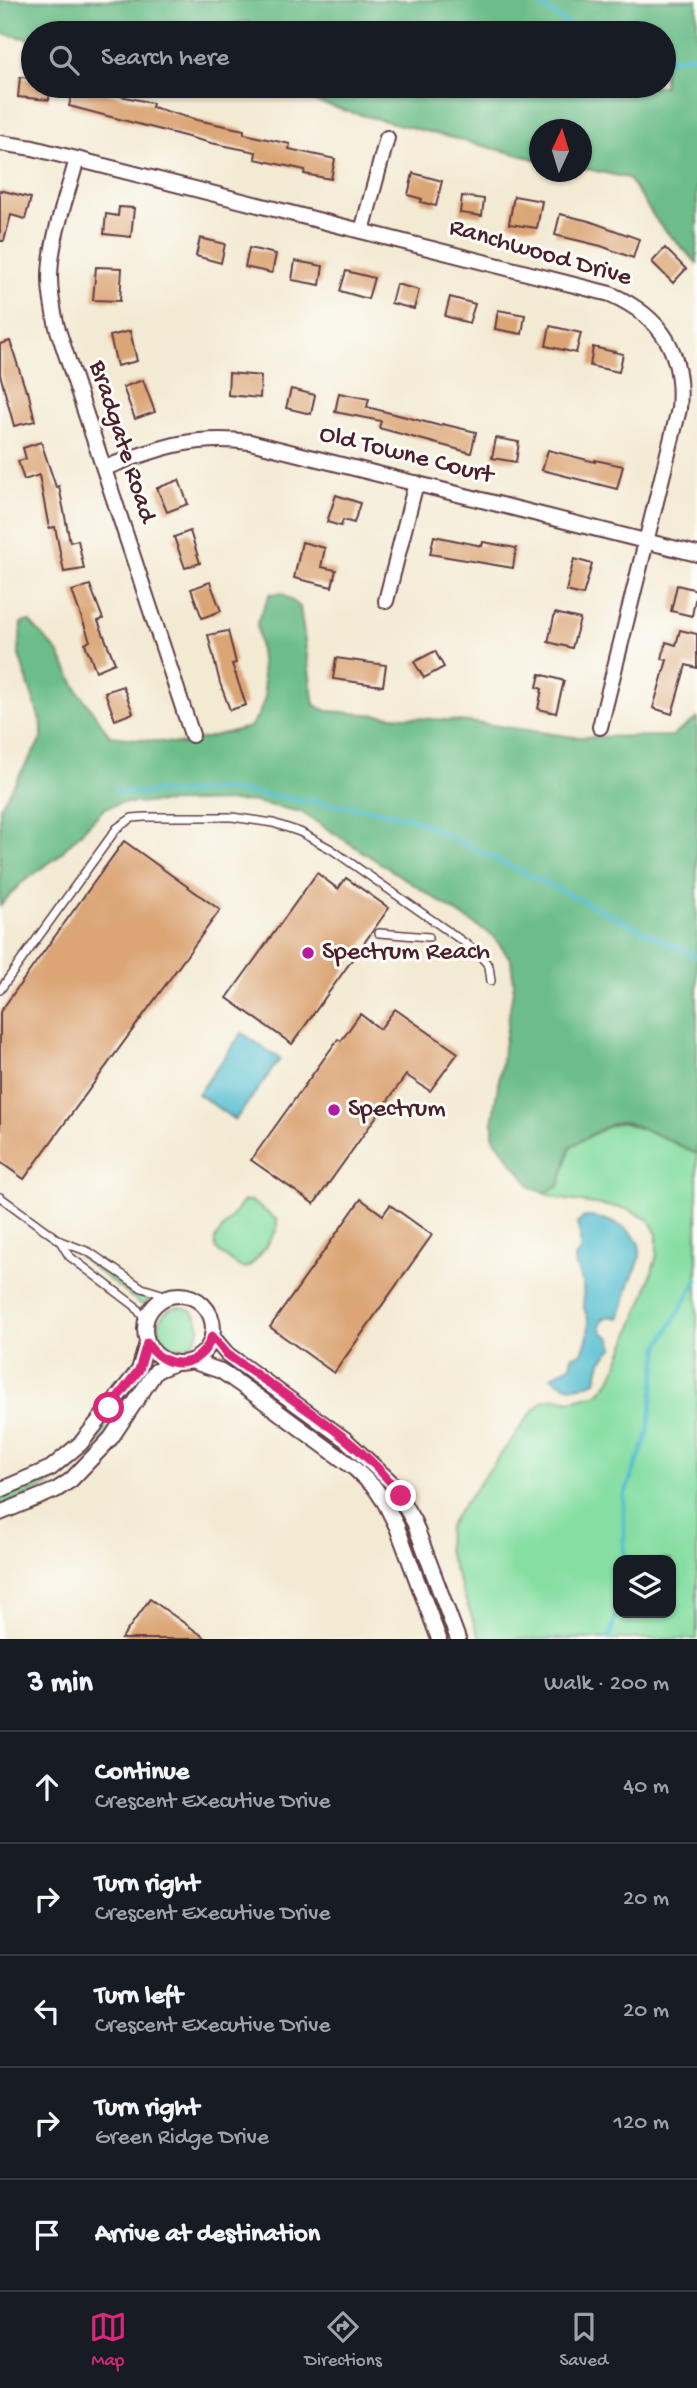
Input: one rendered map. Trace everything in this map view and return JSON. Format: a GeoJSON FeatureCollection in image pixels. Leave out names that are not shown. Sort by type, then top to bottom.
{"type":"FeatureCollection","features":[{"type":"Feature","properties":{"kind":"street"},"geometry":{"type":"LineString","coordinates":[[362,231],[387,138]]}},
{"type":"Feature","properties":{"kind":"street","name":"Ranchwood Drive"},"geometry":{"type":"LineString","coordinates":[[0,143],[33,148],[610,294],[629,302],[656,324],[672,349],[678,369],[681,389],[679,409],[600,727]]}},
{"type":"Feature","properties":{"kind":"street","name":"Bradgate Road"},"geometry":{"type":"LineString","coordinates":[[76,159],[53,249],[51,301],[57,327],[191,735]]}},
{"type":"Feature","properties":{"kind":"street","name":"Old Towne Court"},"geometry":{"type":"LineString","coordinates":[[104,468],[180,443],[204,439],[250,442],[697,554]]}},
{"type":"Feature","properties":{"kind":"street"},"geometry":{"type":"LineString","coordinates":[[386,601],[416,484]]}},
{"type":"Feature","properties":{"kind":"street"},"geometry":{"type":"LineString","coordinates":[[175,1363],[159,1357],[147,1343],[144,1333],[145,1320],[152,1306],[168,1296],[187,1295],[204,1305],[212,1320],[212,1336],[205,1351],[191,1361]]}},
{"type":"Feature","properties":{"kind":"street"},"geometry":{"type":"LineString","coordinates":[[212,1336],[227,1354],[346,1440],[391,1482],[414,1522],[458,1639]]}},
{"type":"Feature","properties":{"kind":"street"},"geometry":{"type":"LineString","coordinates":[[0,1490],[51,1468],[81,1443],[139,1370],[147,1343]]}},
{"type":"Feature","properties":{"kind":"street"},"geometry":{"type":"LineString","coordinates":[[0,1513],[56,1490],[71,1479],[111,1438],[156,1371],[175,1363],[191,1361],[221,1371],[250,1390],[354,1468],[375,1488],[397,1527],[439,1639]]}},
{"type":"Feature","properties":{"kind":"lane"},"geometry":{"type":"LineString","coordinates":[[0,990],[117,828],[132,818],[145,817],[232,817],[273,823],[300,832],[331,849],[475,950],[489,966],[491,981]]}},
{"type":"Feature","properties":{"kind":"lane"},"geometry":{"type":"LineString","coordinates":[[379,933],[429,937]]}},
{"type":"Feature","properties":{"kind":"lane"},"geometry":{"type":"LineString","coordinates":[[0,1197],[60,1241],[89,1252],[142,1288],[168,1296]]}},
{"type":"Feature","properties":{"kind":"lane"},"geometry":{"type":"LineString","coordinates":[[60,1241],[69,1256],[135,1306],[145,1320]]}},
{"type":"Feature","properties":{"kind":"green space"},"geometry":{"type":"Polygon","coordinates":[[[0,0],[697,0],[697,263],[659,224],[628,178],[592,170],[592,119],[529,119],[529,157],[303,98],[676,98],[676,21],[21,21],[21,37],[0,33],[0,0]]]}},
{"type":"Feature","properties":{"kind":"green space"},"geometry":{"type":"Polygon","coordinates":[[[282,593],[300,607],[314,705],[327,711],[470,722],[574,737],[672,736],[697,718],[697,1154],[636,1126],[615,1123],[571,1146],[559,1186],[544,1193],[532,1188],[493,1137],[493,1117],[514,984],[511,960],[493,936],[301,812],[250,801],[121,803],[105,808],[56,858],[20,884],[0,906],[0,807],[42,738],[42,726],[19,655],[21,623],[29,621],[58,652],[78,691],[110,736],[181,744],[250,727],[259,714],[265,697],[257,622],[270,594],[282,593]]]}},
{"type":"Feature","properties":{"kind":"green space"},"geometry":{"type":"Polygon","coordinates":[[[621,1122],[658,1135],[697,1154],[697,1639],[480,1639],[447,1549],[448,1529],[456,1515],[543,1401],[556,1398],[570,1401],[598,1394],[612,1378],[645,1295],[657,1255],[657,1234],[649,1220],[628,1209],[561,1199],[544,1193],[559,1186],[571,1146],[621,1122]]]}},
{"type":"Feature","properties":{"kind":"green space"},"geometry":{"type":"Polygon","coordinates":[[[244,1201],[251,1201],[277,1220],[277,1229],[267,1245],[245,1268],[237,1266],[221,1253],[215,1242],[244,1201]]]}},
{"type":"Feature","properties":{"kind":"green space"},"geometry":{"type":"Polygon","coordinates":[[[76,1251],[150,1298],[143,1306],[75,1253],[76,1251]]]}},
{"type":"Feature","properties":{"kind":"green space"},"geometry":{"type":"Polygon","coordinates":[[[179,1307],[193,1313],[199,1327],[193,1341],[179,1347],[165,1341],[159,1327],[165,1313],[179,1307]]]}},
{"type":"Feature","properties":{"kind":"green space"},"geometry":{"type":"Polygon","coordinates":[[[141,1378],[114,1423],[78,1463],[50,1484],[0,1506],[0,1499],[46,1480],[75,1459],[141,1378]]]}},
{"type":"Feature","properties":{"kind":"green space"},"geometry":{"type":"Polygon","coordinates":[[[384,1483],[407,1518],[449,1630],[445,1633],[381,1485],[384,1483]]]}},
{"type":"Feature","properties":{"kind":"water"},"geometry":{"type":"Polygon","coordinates":[[[242,1033],[280,1059],[235,1120],[198,1094],[242,1033]]]}},
{"type":"Feature","properties":{"kind":"water"},"geometry":{"type":"Polygon","coordinates":[[[584,1217],[602,1219],[621,1226],[636,1239],[640,1256],[619,1318],[609,1316],[602,1320],[600,1327],[603,1333],[610,1337],[614,1347],[601,1361],[596,1381],[572,1387],[551,1377],[571,1365],[572,1356],[582,1353],[588,1336],[589,1323],[584,1307],[583,1283],[575,1257],[580,1251],[577,1224],[584,1217]]]}},
{"type":"Feature","properties":{"kind":"building"},"geometry":{"type":"Polygon","coordinates":[[[20,77],[21,77],[21,97],[18,97],[20,77]]]}},
{"type":"Feature","properties":{"kind":"building"},"geometry":{"type":"Polygon","coordinates":[[[71,98],[130,98],[153,103],[152,107],[244,130],[244,134],[290,144],[289,149],[335,159],[331,179],[255,159],[256,152],[69,106],[71,98]]]}},
{"type":"Feature","properties":{"kind":"building"},"geometry":{"type":"Polygon","coordinates":[[[413,173],[442,181],[436,206],[408,195],[413,173]]]}},
{"type":"Feature","properties":{"kind":"building"},"geometry":{"type":"Polygon","coordinates":[[[0,190],[31,198],[25,219],[11,215],[4,241],[0,241],[0,190]]]}},
{"type":"Feature","properties":{"kind":"building"},"geometry":{"type":"Polygon","coordinates":[[[462,196],[484,199],[482,216],[460,213],[462,196]]]}},
{"type":"Feature","properties":{"kind":"building"},"geometry":{"type":"Polygon","coordinates":[[[514,196],[542,201],[537,228],[509,224],[514,196]]]}},
{"type":"Feature","properties":{"kind":"building"},"geometry":{"type":"Polygon","coordinates":[[[119,207],[134,208],[131,237],[104,234],[106,214],[118,216],[119,207]]]}},
{"type":"Feature","properties":{"kind":"building"},"geometry":{"type":"Polygon","coordinates":[[[560,214],[639,239],[633,258],[601,246],[555,235],[560,214]]]}},
{"type":"Feature","properties":{"kind":"building"},"geometry":{"type":"Polygon","coordinates":[[[200,238],[225,244],[221,263],[196,256],[200,238]]]}},
{"type":"Feature","properties":{"kind":"building"},"geometry":{"type":"Polygon","coordinates":[[[249,248],[276,254],[272,273],[245,267],[249,248]]]}},
{"type":"Feature","properties":{"kind":"building"},"geometry":{"type":"Polygon","coordinates":[[[665,248],[686,269],[673,283],[652,262],[665,248]]]}},
{"type":"Feature","properties":{"kind":"building"},"geometry":{"type":"Polygon","coordinates":[[[295,261],[323,266],[320,285],[292,280],[295,261]]]}},
{"type":"Feature","properties":{"kind":"building"},"geometry":{"type":"Polygon","coordinates":[[[96,267],[122,268],[120,301],[93,300],[96,267]]]}},
{"type":"Feature","properties":{"kind":"building"},"geometry":{"type":"Polygon","coordinates":[[[346,271],[374,278],[368,299],[340,291],[346,271]]]}},
{"type":"Feature","properties":{"kind":"building"},"geometry":{"type":"Polygon","coordinates":[[[396,284],[419,290],[414,309],[391,303],[396,284]]]}},
{"type":"Feature","properties":{"kind":"building"},"geometry":{"type":"Polygon","coordinates":[[[450,297],[475,304],[469,323],[445,316],[450,297]]]}},
{"type":"Feature","properties":{"kind":"building"},"geometry":{"type":"Polygon","coordinates":[[[498,310],[525,315],[522,334],[495,329],[498,310]]]}},
{"type":"Feature","properties":{"kind":"building"},"geometry":{"type":"Polygon","coordinates":[[[550,326],[581,333],[576,353],[546,346],[550,326]]]}},
{"type":"Feature","properties":{"kind":"building"},"geometry":{"type":"Polygon","coordinates":[[[130,331],[137,361],[117,366],[110,336],[130,331]]]}},
{"type":"Feature","properties":{"kind":"building"},"geometry":{"type":"Polygon","coordinates":[[[10,341],[28,391],[35,421],[14,426],[0,374],[0,344],[10,341]]]}},
{"type":"Feature","properties":{"kind":"building"},"geometry":{"type":"Polygon","coordinates":[[[593,347],[623,354],[619,372],[590,366],[593,347]]]}},
{"type":"Feature","properties":{"kind":"building"},"geometry":{"type":"Polygon","coordinates":[[[229,373],[261,376],[260,398],[228,395],[229,373]]]}},
{"type":"Feature","properties":{"kind":"building"},"geometry":{"type":"Polygon","coordinates":[[[143,380],[155,412],[135,419],[123,387],[143,380]]]}},
{"type":"Feature","properties":{"kind":"building"},"geometry":{"type":"Polygon","coordinates":[[[291,389],[315,395],[311,414],[286,408],[291,389]]]}},
{"type":"Feature","properties":{"kind":"building"},"geometry":{"type":"Polygon","coordinates":[[[339,393],[369,399],[367,407],[476,432],[471,453],[379,428],[381,421],[335,412],[339,393]]]}},
{"type":"Feature","properties":{"kind":"building"},"geometry":{"type":"Polygon","coordinates":[[[496,438],[519,442],[516,462],[492,458],[496,438]]]}},
{"type":"Feature","properties":{"kind":"building"},"geometry":{"type":"Polygon","coordinates":[[[41,442],[56,487],[59,486],[70,542],[78,540],[84,569],[64,572],[55,527],[49,528],[39,475],[24,480],[18,461],[26,459],[23,448],[41,442]]]}},
{"type":"Feature","properties":{"kind":"building"},"geometry":{"type":"Polygon","coordinates":[[[548,450],[623,466],[617,489],[542,470],[548,450]]]}},
{"type":"Feature","properties":{"kind":"building"},"geometry":{"type":"Polygon","coordinates":[[[179,480],[188,504],[167,512],[157,488],[179,480]]]}},
{"type":"Feature","properties":{"kind":"building"},"geometry":{"type":"Polygon","coordinates":[[[336,495],[360,503],[354,523],[343,520],[341,526],[327,522],[336,495]]]}},
{"type":"Feature","properties":{"kind":"building"},"geometry":{"type":"Polygon","coordinates":[[[190,531],[200,563],[185,568],[174,537],[190,531]]]}},
{"type":"Feature","properties":{"kind":"building"},"geometry":{"type":"Polygon","coordinates":[[[434,536],[482,546],[483,542],[516,548],[513,568],[430,554],[434,536]]]}},
{"type":"Feature","properties":{"kind":"building"},"geometry":{"type":"Polygon","coordinates":[[[302,542],[325,548],[321,567],[336,570],[332,587],[294,578],[302,542]]]}},
{"type":"Feature","properties":{"kind":"building"},"geometry":{"type":"Polygon","coordinates":[[[574,559],[592,564],[583,595],[566,591],[574,559]]]}},
{"type":"Feature","properties":{"kind":"building"},"geometry":{"type":"Polygon","coordinates":[[[210,582],[221,611],[202,618],[191,589],[210,582]]]}},
{"type":"Feature","properties":{"kind":"building"},"geometry":{"type":"Polygon","coordinates":[[[90,585],[103,619],[98,621],[115,663],[96,671],[85,644],[90,641],[72,591],[90,585]]]}},
{"type":"Feature","properties":{"kind":"building"},"geometry":{"type":"Polygon","coordinates":[[[677,585],[697,590],[692,616],[671,611],[677,585]]]}},
{"type":"Feature","properties":{"kind":"building"},"geometry":{"type":"Polygon","coordinates":[[[555,613],[580,619],[572,648],[548,642],[555,613]]]}},
{"type":"Feature","properties":{"kind":"building"},"geometry":{"type":"Polygon","coordinates":[[[680,630],[697,634],[697,668],[686,665],[672,714],[653,708],[667,660],[662,659],[666,642],[676,645],[680,630]]]}},
{"type":"Feature","properties":{"kind":"building"},"geometry":{"type":"Polygon","coordinates":[[[228,631],[236,663],[232,664],[246,705],[230,710],[208,635],[228,631]]]}},
{"type":"Feature","properties":{"kind":"building"},"geometry":{"type":"Polygon","coordinates":[[[435,651],[444,667],[424,678],[414,662],[435,651]]]}},
{"type":"Feature","properties":{"kind":"building"},"geometry":{"type":"Polygon","coordinates":[[[336,658],[386,665],[383,686],[333,679],[336,658]]]}},
{"type":"Feature","properties":{"kind":"building"},"geometry":{"type":"Polygon","coordinates":[[[540,674],[564,681],[556,713],[538,709],[542,689],[537,687],[540,674]]]}},
{"type":"Feature","properties":{"kind":"building"},"geometry":{"type":"Polygon","coordinates":[[[123,686],[133,713],[115,720],[105,692],[123,686]]]}},
{"type":"Feature","properties":{"kind":"building"},"geometry":{"type":"Polygon","coordinates":[[[124,841],[220,910],[24,1179],[0,1162],[0,1012],[124,841]]]}},
{"type":"Feature","properties":{"kind":"building","name":"Spectrum Reach"},"geometry":{"type":"Polygon","coordinates":[[[317,873],[338,889],[346,878],[389,908],[292,1044],[227,998],[317,873]]]}},
{"type":"Feature","properties":{"kind":"building","name":"Spectrum"},"geometry":{"type":"Polygon","coordinates":[[[395,1009],[458,1053],[430,1091],[406,1075],[314,1204],[251,1160],[338,1039],[341,1041],[360,1014],[380,1029],[395,1009]]]}},
{"type":"Feature","properties":{"kind":"building"},"geometry":{"type":"Polygon","coordinates":[[[361,1199],[383,1215],[390,1205],[432,1235],[334,1373],[270,1327],[361,1199]]]}},
{"type":"Feature","properties":{"kind":"building"},"geometry":{"type":"Polygon","coordinates":[[[150,1599],[207,1639],[121,1639],[150,1599]]]}},
{"type":"Feature","properties":{"kind":"waterway"},"geometry":{"type":"LineString","coordinates":[[534,0],[563,21]]}},
{"type":"Feature","properties":{"kind":"waterway"},"geometry":{"type":"LineString","coordinates":[[676,58],[697,55]]}},
{"type":"Feature","properties":{"kind":"waterway"},"geometry":{"type":"LineString","coordinates":[[116,791],[161,791],[171,794],[222,789],[373,810],[414,819],[697,957]]}},
{"type":"Feature","properties":{"kind":"waterway"},"geometry":{"type":"LineString","coordinates":[[624,1555],[624,1496],[648,1434],[659,1346],[697,1280]]}},
{"type":"Feature","properties":{"kind":"waterway"},"geometry":{"type":"LineString","coordinates":[[609,1639],[615,1618]]}},
{"type":"Feature","properties":{"kind":"place","name":"Spectrum Reach"},"geometry":{"type":"Point","coordinates":[308,953]}},
{"type":"Feature","properties":{"kind":"place","name":"Spectrum"},"geometry":{"type":"Point","coordinates":[334,1110]}},
{"type":"Feature","properties":{"kind":"route"},"geometry":{"type":"LineString","coordinates":[[109,1408],[139,1370],[147,1343],[159,1357],[183,1363],[199,1357],[212,1336],[227,1354],[346,1440],[378,1468],[401,1496]]}}]}
